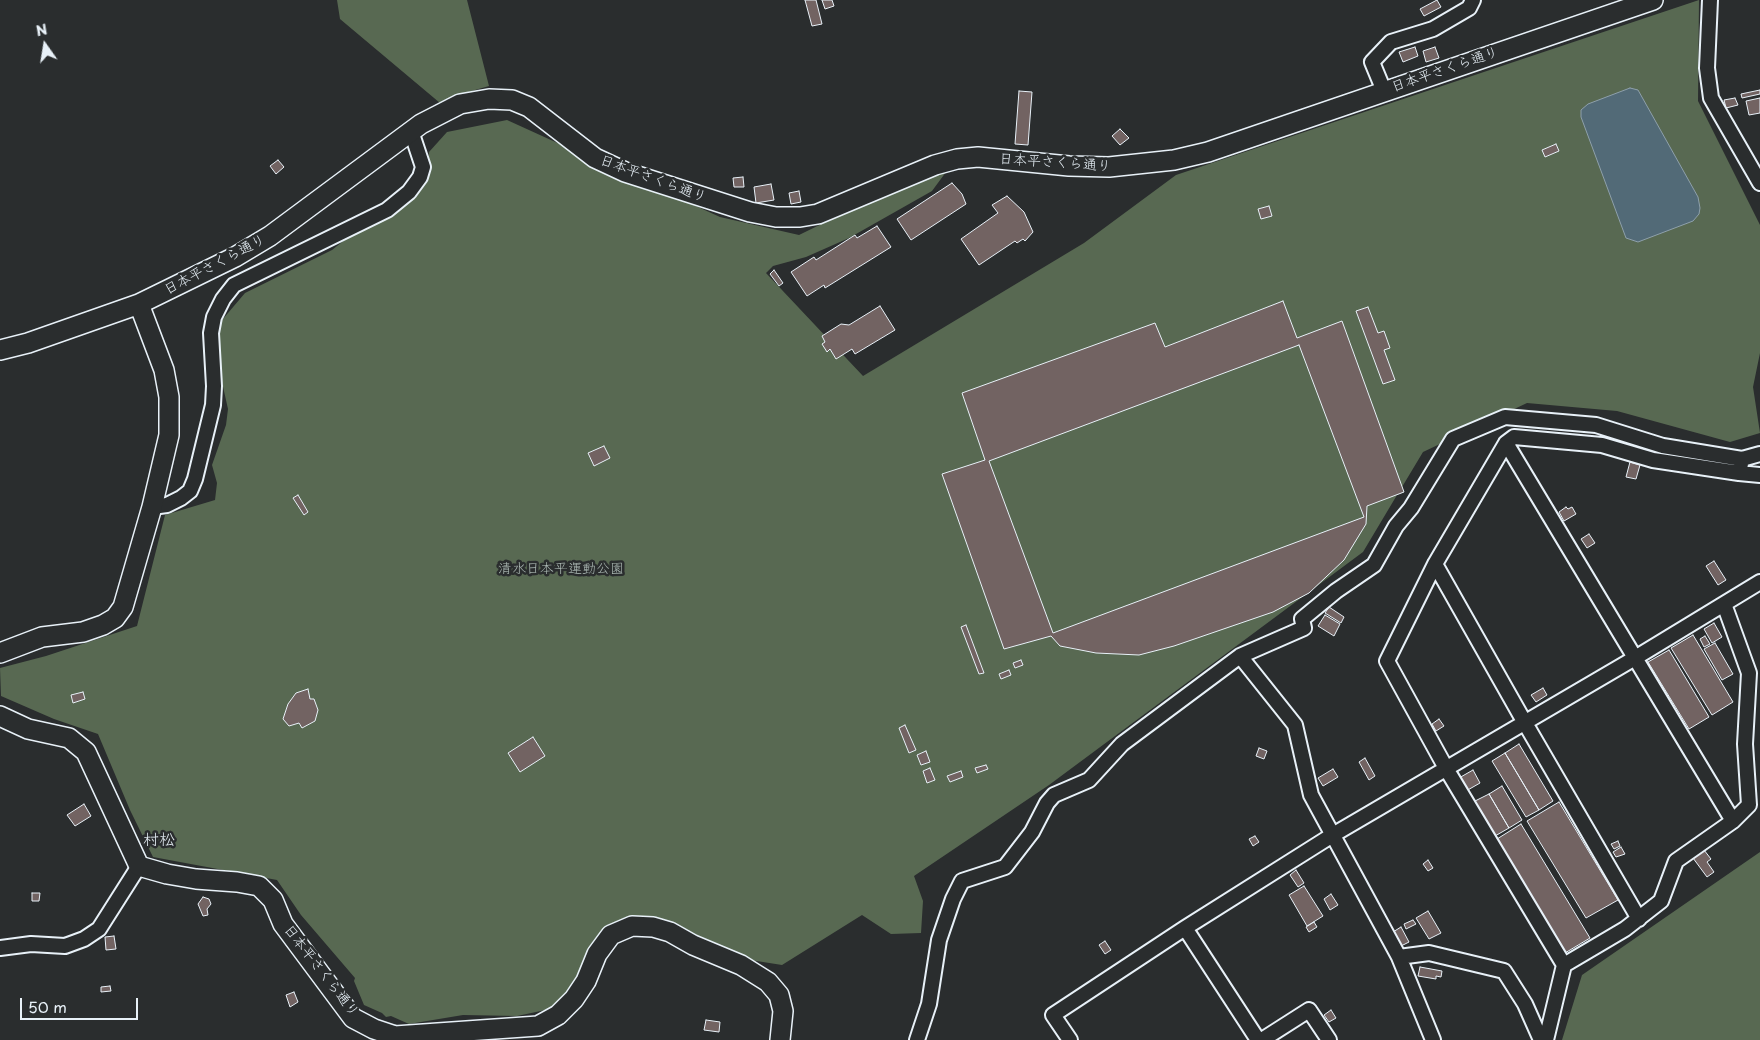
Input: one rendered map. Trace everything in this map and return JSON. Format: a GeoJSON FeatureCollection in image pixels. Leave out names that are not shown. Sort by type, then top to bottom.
{"type":"FeatureCollection","features":[{"type":"Feature","properties":{"kind":"street"},"geometry":{"type":"LineString","coordinates":[[1384,91],[1372,62],[1391,42],[1433,29],[1469,8],[1474,0]]}},
{"type":"Feature","properties":{"kind":"street","name":"日本平さくら通り"},"geometry":{"type":"LineString","coordinates":[[0,350],[28,343],[139,304],[235,257],[270,236],[411,131],[437,114],[460,104],[489,99],[512,100],[529,108],[595,158],[625,172],[750,212],[776,217],[800,217],[818,214],[935,165],[957,159],[978,157],[1069,166],[1109,167],[1158,162],[1208,152],[1653,0]]}},
{"type":"Feature","properties":{"kind":"street"},"geometry":{"type":"LineString","coordinates":[[1710,0],[1707,68],[1711,98],[1760,183]]}},
{"type":"Feature","properties":{"kind":"street"},"geometry":{"type":"LineString","coordinates":[[152,507],[167,505],[181,498],[190,491],[195,479],[212,405],[214,386],[211,333],[214,317],[223,299],[234,285],[387,210],[409,192],[420,177],[423,167],[422,157],[411,131]]}},
{"type":"Feature","properties":{"kind":"street"},"geometry":{"type":"LineString","coordinates":[[0,653],[42,637],[83,632],[116,618],[123,607],[152,507],[169,435],[169,397],[164,370],[139,304]]}},
{"type":"Feature","properties":{"kind":"street"},"geometry":{"type":"LineString","coordinates":[[917,1040],[929,1004],[939,940],[952,899],[962,880],[1005,867],[1032,832],[1047,803],[1054,795],[1089,780],[1122,744],[1240,656],[1304,628],[1302,619],[1336,591],[1374,565],[1396,526],[1411,508],[1452,439],[1505,417],[1596,425],[1663,446],[1742,459],[1760,454]]}},
{"type":"Feature","properties":{"kind":"street"},"geometry":{"type":"LineString","coordinates":[[1546,1040],[1564,965],[1446,770],[1387,661],[1435,564],[1506,443],[1514,438],[1602,445],[1653,460],[1760,475]]}},
{"type":"Feature","properties":{"kind":"street"},"geometry":{"type":"LineString","coordinates":[[1506,443],[1733,821]]}},
{"type":"Feature","properties":{"kind":"street"},"geometry":{"type":"LineString","coordinates":[[1739,473],[1742,459]]}},
{"type":"Feature","properties":{"kind":"street"},"geometry":{"type":"LineString","coordinates":[[1435,564],[1525,724],[1639,919]]}},
{"type":"Feature","properties":{"kind":"street"},"geometry":{"type":"LineString","coordinates":[[1070,1040],[1053,1015],[1185,928],[1331,836],[1525,724],[1760,582]]}},
{"type":"Feature","properties":{"kind":"street"},"geometry":{"type":"LineString","coordinates":[[1564,965],[1639,919],[1661,901],[1676,861],[1733,821],[1749,805],[1745,744],[1750,673],[1724,604]]}},
{"type":"Feature","properties":{"kind":"street"},"geometry":{"type":"LineString","coordinates":[[1240,656],[1295,725],[1311,795],[1331,836],[1399,957],[1434,1040]]}},
{"type":"Feature","properties":{"kind":"street"},"geometry":{"type":"LineString","coordinates":[[0,716],[28,729],[69,738],[86,752],[139,866],[99,929],[84,939],[65,946],[31,944],[0,948]]}},
{"type":"Feature","properties":{"kind":"street","name":"日本平さくら通り"},"geometry":{"type":"LineString","coordinates":[[139,866],[167,874],[196,879],[237,882],[259,886],[273,900],[283,924],[353,1018],[395,1036],[538,1026],[558,1015],[574,999],[586,981],[597,954],[611,936],[632,926],[670,932],[693,945],[741,964],[768,982],[778,995],[783,1011],[780,1040]]}},
{"type":"Feature","properties":{"kind":"street"},"geometry":{"type":"LineString","coordinates":[[1185,928],[1258,1040]]}},
{"type":"Feature","properties":{"kind":"street"},"geometry":{"type":"LineString","coordinates":[[1399,957],[1429,953],[1504,971],[1525,1004],[1541,1040]]}},
{"type":"Feature","properties":{"kind":"street"},"geometry":{"type":"LineString","coordinates":[[1262,1040],[1309,1010],[1329,1040]]}},
{"type":"Feature","properties":{"kind":"green space"},"geometry":{"type":"Polygon","coordinates":[[[337,0],[467,0],[489,86],[451,97],[440,103],[340,19],[337,0]]]}},
{"type":"Feature","properties":{"kind":"green space","name":"清水日本平運動公園"},"geometry":{"type":"Polygon","coordinates":[[[1699,0],[1698,101],[1760,225],[1760,353],[1753,387],[1760,433],[1730,442],[1617,411],[1527,403],[1423,452],[1402,487],[1404,492],[1397,495],[1363,552],[1049,785],[914,876],[923,901],[921,933],[891,934],[862,915],[782,965],[744,959],[673,926],[605,936],[580,975],[555,1008],[517,1016],[463,1015],[409,1024],[391,1016],[386,1017],[382,1013],[364,1005],[354,981],[355,978],[301,915],[277,880],[153,857],[130,810],[98,734],[54,719],[1,696],[0,668],[46,656],[137,626],[165,515],[215,500],[217,483],[212,465],[226,425],[228,409],[211,333],[245,293],[332,250],[347,238],[402,205],[427,173],[429,152],[447,132],[507,120],[720,217],[799,235],[932,170],[946,172],[932,191],[849,238],[806,257],[773,266],[766,273],[863,376],[1084,243],[1176,175],[1699,0]]]}},
{"type":"Feature","properties":{"kind":"green space"},"geometry":{"type":"Polygon","coordinates":[[[1760,852],[1760,1040],[1562,1040],[1582,975],[1760,852]]]}},
{"type":"Feature","properties":{"kind":"water"},"geometry":{"type":"Polygon","coordinates":[[[1630,88],[1638,90],[1698,197],[1700,208],[1699,214],[1693,221],[1638,242],[1626,238],[1581,117],[1581,110],[1588,104],[1630,88]]]}},
{"type":"Feature","properties":{"kind":"building"},"geometry":{"type":"Polygon","coordinates":[[[805,0],[816,0],[822,24],[812,26],[805,0]]]}},
{"type":"Feature","properties":{"kind":"building"},"geometry":{"type":"Polygon","coordinates":[[[822,0],[832,0],[834,6],[825,9],[822,0]]]}},
{"type":"Feature","properties":{"kind":"building"},"geometry":{"type":"Polygon","coordinates":[[[1437,0],[1441,7],[1424,16],[1420,9],[1437,0]]]}},
{"type":"Feature","properties":{"kind":"building"},"geometry":{"type":"Polygon","coordinates":[[[1415,47],[1418,56],[1403,62],[1399,52],[1415,47]]]}},
{"type":"Feature","properties":{"kind":"building"},"geometry":{"type":"Polygon","coordinates":[[[1435,47],[1439,58],[1426,62],[1423,51],[1435,47]]]}},
{"type":"Feature","properties":{"kind":"building"},"geometry":{"type":"Polygon","coordinates":[[[1760,90],[1760,94],[1742,98],[1741,94],[1760,90]]]}},
{"type":"Feature","properties":{"kind":"building"},"geometry":{"type":"Polygon","coordinates":[[[1019,91],[1032,92],[1028,145],[1015,144],[1019,91]]]}},
{"type":"Feature","properties":{"kind":"building"},"geometry":{"type":"Polygon","coordinates":[[[1735,98],[1738,105],[1726,108],[1724,100],[1735,98]]]}},
{"type":"Feature","properties":{"kind":"building"},"geometry":{"type":"Polygon","coordinates":[[[1760,98],[1760,113],[1749,115],[1746,101],[1760,98]]]}},
{"type":"Feature","properties":{"kind":"building"},"geometry":{"type":"Polygon","coordinates":[[[1120,129],[1129,138],[1120,145],[1112,136],[1120,129]]]}},
{"type":"Feature","properties":{"kind":"building"},"geometry":{"type":"Polygon","coordinates":[[[1556,144],[1559,151],[1545,157],[1542,150],[1556,144]]]}},
{"type":"Feature","properties":{"kind":"building"},"geometry":{"type":"Polygon","coordinates":[[[278,160],[284,167],[276,174],[270,166],[278,160]]]}},
{"type":"Feature","properties":{"kind":"building"},"geometry":{"type":"Polygon","coordinates":[[[743,177],[744,187],[734,187],[733,178],[743,177]]]}},
{"type":"Feature","properties":{"kind":"building"},"geometry":{"type":"Polygon","coordinates":[[[952,183],[962,194],[966,204],[911,240],[897,219],[952,183]]]}},
{"type":"Feature","properties":{"kind":"building"},"geometry":{"type":"Polygon","coordinates":[[[771,184],[774,200],[756,203],[754,187],[771,184]]]}},
{"type":"Feature","properties":{"kind":"building"},"geometry":{"type":"Polygon","coordinates":[[[799,191],[801,202],[791,204],[789,193],[799,191]]]}},
{"type":"Feature","properties":{"kind":"building"},"geometry":{"type":"Polygon","coordinates":[[[1007,196],[1024,212],[1033,232],[1025,241],[1023,239],[1017,243],[1015,241],[979,265],[961,239],[998,213],[992,205],[1007,196]]]}},
{"type":"Feature","properties":{"kind":"building"},"geometry":{"type":"Polygon","coordinates":[[[1269,206],[1272,216],[1261,219],[1258,209],[1269,206]]]}},
{"type":"Feature","properties":{"kind":"building"},"geometry":{"type":"Polygon","coordinates":[[[877,226],[891,247],[825,288],[824,285],[807,296],[791,272],[814,257],[816,260],[855,235],[857,238],[877,226]]]}},
{"type":"Feature","properties":{"kind":"building"},"geometry":{"type":"Polygon","coordinates":[[[774,270],[783,283],[779,286],[770,274],[774,270]]]}},
{"type":"Feature","properties":{"kind":"building"},"geometry":{"type":"Polygon","coordinates":[[[1283,301],[1297,338],[1342,321],[1404,492],[1367,506],[1366,524],[1344,560],[1309,593],[1273,612],[1174,646],[1139,655],[1096,653],[1060,646],[1051,636],[1004,649],[942,474],[985,460],[962,393],[1155,323],[1165,347],[1283,301]],[[1299,345],[989,461],[1053,633],[1364,517],[1299,345]]]}},
{"type":"Feature","properties":{"kind":"building"},"geometry":{"type":"Polygon","coordinates":[[[880,306],[895,330],[855,354],[852,349],[836,359],[830,349],[827,352],[822,344],[825,342],[822,336],[841,324],[849,325],[880,306]]]}},
{"type":"Feature","properties":{"kind":"building"},"geometry":{"type":"Polygon","coordinates":[[[1368,307],[1378,333],[1384,331],[1390,348],[1384,350],[1395,380],[1383,384],[1356,311],[1368,307]]]}},
{"type":"Feature","properties":{"kind":"building"},"geometry":{"type":"Polygon","coordinates":[[[604,446],[610,458],[594,466],[588,453],[604,446]]]}},
{"type":"Feature","properties":{"kind":"building"},"geometry":{"type":"Polygon","coordinates":[[[1630,462],[1640,465],[1636,479],[1626,477],[1630,462]]]}},
{"type":"Feature","properties":{"kind":"building"},"geometry":{"type":"Polygon","coordinates":[[[298,495],[308,512],[304,515],[293,498],[298,495]]]}},
{"type":"Feature","properties":{"kind":"building"},"geometry":{"type":"Polygon","coordinates":[[[1566,507],[1568,509],[1572,507],[1576,514],[1564,521],[1559,512],[1566,507]]]}},
{"type":"Feature","properties":{"kind":"building"},"geometry":{"type":"Polygon","coordinates":[[[1589,534],[1595,543],[1587,548],[1581,539],[1589,534]]]}},
{"type":"Feature","properties":{"kind":"building"},"geometry":{"type":"Polygon","coordinates":[[[1714,561],[1726,580],[1718,585],[1706,566],[1714,561]]]}},
{"type":"Feature","properties":{"kind":"building"},"geometry":{"type":"Polygon","coordinates":[[[1329,607],[1344,617],[1341,623],[1325,613],[1329,607]]]}},
{"type":"Feature","properties":{"kind":"building"},"geometry":{"type":"Polygon","coordinates":[[[1325,615],[1340,624],[1334,636],[1318,626],[1325,615]]]}},
{"type":"Feature","properties":{"kind":"building"},"geometry":{"type":"Polygon","coordinates":[[[1714,623],[1722,637],[1712,643],[1704,629],[1714,623]]]}},
{"type":"Feature","properties":{"kind":"building"},"geometry":{"type":"Polygon","coordinates":[[[966,625],[984,673],[979,674],[961,627],[966,625]]]}},
{"type":"Feature","properties":{"kind":"building"},"geometry":{"type":"Polygon","coordinates":[[[1693,635],[1733,702],[1712,715],[1671,648],[1693,635]]]}},
{"type":"Feature","properties":{"kind":"building"},"geometry":{"type":"Polygon","coordinates":[[[1705,636],[1710,644],[1704,647],[1700,639],[1705,636]]]}},
{"type":"Feature","properties":{"kind":"building"},"geometry":{"type":"Polygon","coordinates":[[[1715,643],[1733,674],[1722,680],[1704,649],[1715,643]]]}},
{"type":"Feature","properties":{"kind":"building"},"geometry":{"type":"Polygon","coordinates":[[[1669,650],[1709,717],[1689,729],[1648,662],[1669,650]]]}},
{"type":"Feature","properties":{"kind":"building"},"geometry":{"type":"Polygon","coordinates":[[[1021,660],[1023,665],[1015,668],[1013,663],[1021,660]]]}},
{"type":"Feature","properties":{"kind":"building"},"geometry":{"type":"Polygon","coordinates":[[[1009,670],[1011,675],[1001,679],[999,674],[1009,670]]]}},
{"type":"Feature","properties":{"kind":"building"},"geometry":{"type":"Polygon","coordinates":[[[1543,688],[1547,695],[1536,702],[1531,695],[1543,688]]]}},
{"type":"Feature","properties":{"kind":"building"},"geometry":{"type":"Polygon","coordinates":[[[308,689],[310,699],[314,699],[318,710],[315,721],[302,728],[299,723],[289,726],[283,719],[288,704],[296,693],[308,689]]]}},
{"type":"Feature","properties":{"kind":"building"},"geometry":{"type":"Polygon","coordinates":[[[83,692],[85,699],[73,703],[71,695],[83,692]]]}},
{"type":"Feature","properties":{"kind":"building"},"geometry":{"type":"Polygon","coordinates":[[[1439,719],[1444,726],[1436,731],[1432,724],[1439,719]]]}},
{"type":"Feature","properties":{"kind":"building"},"geometry":{"type":"Polygon","coordinates":[[[905,725],[916,750],[909,753],[899,728],[905,725]]]}},
{"type":"Feature","properties":{"kind":"building"},"geometry":{"type":"Polygon","coordinates":[[[533,737],[545,756],[520,772],[508,753],[533,737]]]}},
{"type":"Feature","properties":{"kind":"building"},"geometry":{"type":"Polygon","coordinates":[[[1519,744],[1553,801],[1539,810],[1505,753],[1519,744]]]}},
{"type":"Feature","properties":{"kind":"building"},"geometry":{"type":"Polygon","coordinates":[[[1259,748],[1267,751],[1264,759],[1256,756],[1259,748]]]}},
{"type":"Feature","properties":{"kind":"building"},"geometry":{"type":"Polygon","coordinates":[[[926,751],[930,762],[921,765],[917,755],[926,751]]]}},
{"type":"Feature","properties":{"kind":"building"},"geometry":{"type":"Polygon","coordinates":[[[1505,753],[1539,810],[1526,817],[1492,761],[1505,753]]]}},
{"type":"Feature","properties":{"kind":"building"},"geometry":{"type":"Polygon","coordinates":[[[1365,758],[1375,776],[1369,780],[1359,762],[1365,758]]]}},
{"type":"Feature","properties":{"kind":"building"},"geometry":{"type":"Polygon","coordinates":[[[986,765],[988,769],[977,773],[975,768],[986,765]]]}},
{"type":"Feature","properties":{"kind":"building"},"geometry":{"type":"Polygon","coordinates":[[[930,768],[935,780],[927,783],[923,771],[930,768]]]}},
{"type":"Feature","properties":{"kind":"building"},"geometry":{"type":"Polygon","coordinates":[[[1333,769],[1338,777],[1323,786],[1318,778],[1333,769]]]}},
{"type":"Feature","properties":{"kind":"building"},"geometry":{"type":"Polygon","coordinates":[[[1473,770],[1480,783],[1466,791],[1459,778],[1473,770]]]}},
{"type":"Feature","properties":{"kind":"building"},"geometry":{"type":"Polygon","coordinates":[[[961,771],[963,777],[950,782],[947,776],[961,771]]]}},
{"type":"Feature","properties":{"kind":"building"},"geometry":{"type":"Polygon","coordinates":[[[1502,786],[1522,820],[1509,828],[1489,794],[1502,786]]]}},
{"type":"Feature","properties":{"kind":"building"},"geometry":{"type":"Polygon","coordinates":[[[1489,794],[1509,828],[1495,836],[1475,801],[1489,794]]]}},
{"type":"Feature","properties":{"kind":"building"},"geometry":{"type":"Polygon","coordinates":[[[1559,802],[1618,900],[1586,918],[1527,821],[1559,802]]]}},
{"type":"Feature","properties":{"kind":"building"},"geometry":{"type":"Polygon","coordinates":[[[84,804],[91,816],[75,826],[67,815],[84,804]]]}},
{"type":"Feature","properties":{"kind":"building"},"geometry":{"type":"Polygon","coordinates":[[[1521,824],[1590,938],[1565,953],[1497,839],[1521,824]]]}},
{"type":"Feature","properties":{"kind":"building"},"geometry":{"type":"Polygon","coordinates":[[[1255,836],[1259,842],[1253,846],[1249,839],[1255,836]]]}},
{"type":"Feature","properties":{"kind":"building"},"geometry":{"type":"Polygon","coordinates":[[[1618,841],[1620,846],[1614,849],[1611,844],[1618,841]]]}},
{"type":"Feature","properties":{"kind":"building"},"geometry":{"type":"Polygon","coordinates":[[[1621,847],[1625,854],[1616,857],[1613,852],[1621,847]]]}},
{"type":"Feature","properties":{"kind":"building"},"geometry":{"type":"Polygon","coordinates":[[[1704,850],[1711,859],[1707,862],[1714,872],[1707,877],[1693,858],[1704,850]]]}},
{"type":"Feature","properties":{"kind":"building"},"geometry":{"type":"Polygon","coordinates":[[[1428,860],[1433,868],[1428,871],[1423,864],[1428,860]]]}},
{"type":"Feature","properties":{"kind":"building"},"geometry":{"type":"Polygon","coordinates":[[[1296,870],[1304,883],[1298,887],[1290,875],[1296,870]]]}},
{"type":"Feature","properties":{"kind":"building"},"geometry":{"type":"Polygon","coordinates":[[[1304,886],[1323,916],[1307,926],[1289,895],[1304,886]]]}},
{"type":"Feature","properties":{"kind":"building"},"geometry":{"type":"Polygon","coordinates":[[[32,893],[40,893],[39,901],[32,901],[32,893]]]}},
{"type":"Feature","properties":{"kind":"building"},"geometry":{"type":"Polygon","coordinates":[[[1331,894],[1338,905],[1330,910],[1324,899],[1331,894]]]}},
{"type":"Feature","properties":{"kind":"building"},"geometry":{"type":"Polygon","coordinates":[[[203,897],[209,899],[211,904],[207,909],[208,915],[203,916],[198,904],[203,897]]]}},
{"type":"Feature","properties":{"kind":"building"},"geometry":{"type":"Polygon","coordinates":[[[1428,911],[1441,933],[1429,939],[1416,918],[1428,911]]]}},
{"type":"Feature","properties":{"kind":"building"},"geometry":{"type":"Polygon","coordinates":[[[1413,920],[1416,924],[1406,929],[1404,924],[1413,920]]]}},
{"type":"Feature","properties":{"kind":"building"},"geometry":{"type":"Polygon","coordinates":[[[1314,922],[1317,927],[1309,932],[1306,927],[1314,922]]]}},
{"type":"Feature","properties":{"kind":"building"},"geometry":{"type":"Polygon","coordinates":[[[1401,927],[1409,942],[1401,946],[1393,932],[1401,927]]]}},
{"type":"Feature","properties":{"kind":"building"},"geometry":{"type":"Polygon","coordinates":[[[114,936],[116,949],[106,950],[105,937],[114,936]]]}},
{"type":"Feature","properties":{"kind":"building"},"geometry":{"type":"Polygon","coordinates":[[[1105,941],[1111,950],[1105,954],[1099,945],[1105,941]]]}},
{"type":"Feature","properties":{"kind":"building"},"geometry":{"type":"Polygon","coordinates":[[[1420,967],[1442,971],[1441,977],[1436,976],[1436,979],[1418,976],[1420,967]]]}},
{"type":"Feature","properties":{"kind":"building"},"geometry":{"type":"Polygon","coordinates":[[[110,986],[111,991],[101,992],[101,987],[110,986]]]}},
{"type":"Feature","properties":{"kind":"building"},"geometry":{"type":"Polygon","coordinates":[[[294,992],[298,1002],[290,1007],[286,995],[294,992]]]}},
{"type":"Feature","properties":{"kind":"building"},"geometry":{"type":"Polygon","coordinates":[[[1331,1010],[1336,1018],[1329,1022],[1324,1015],[1331,1010]]]}},
{"type":"Feature","properties":{"kind":"building"},"geometry":{"type":"Polygon","coordinates":[[[706,1020],[720,1022],[719,1032],[704,1030],[706,1020]]]}},
{"type":"Feature","properties":{"kind":"district","name":"村松"},"geometry":{"type":"Point","coordinates":[159,841]}}]}
